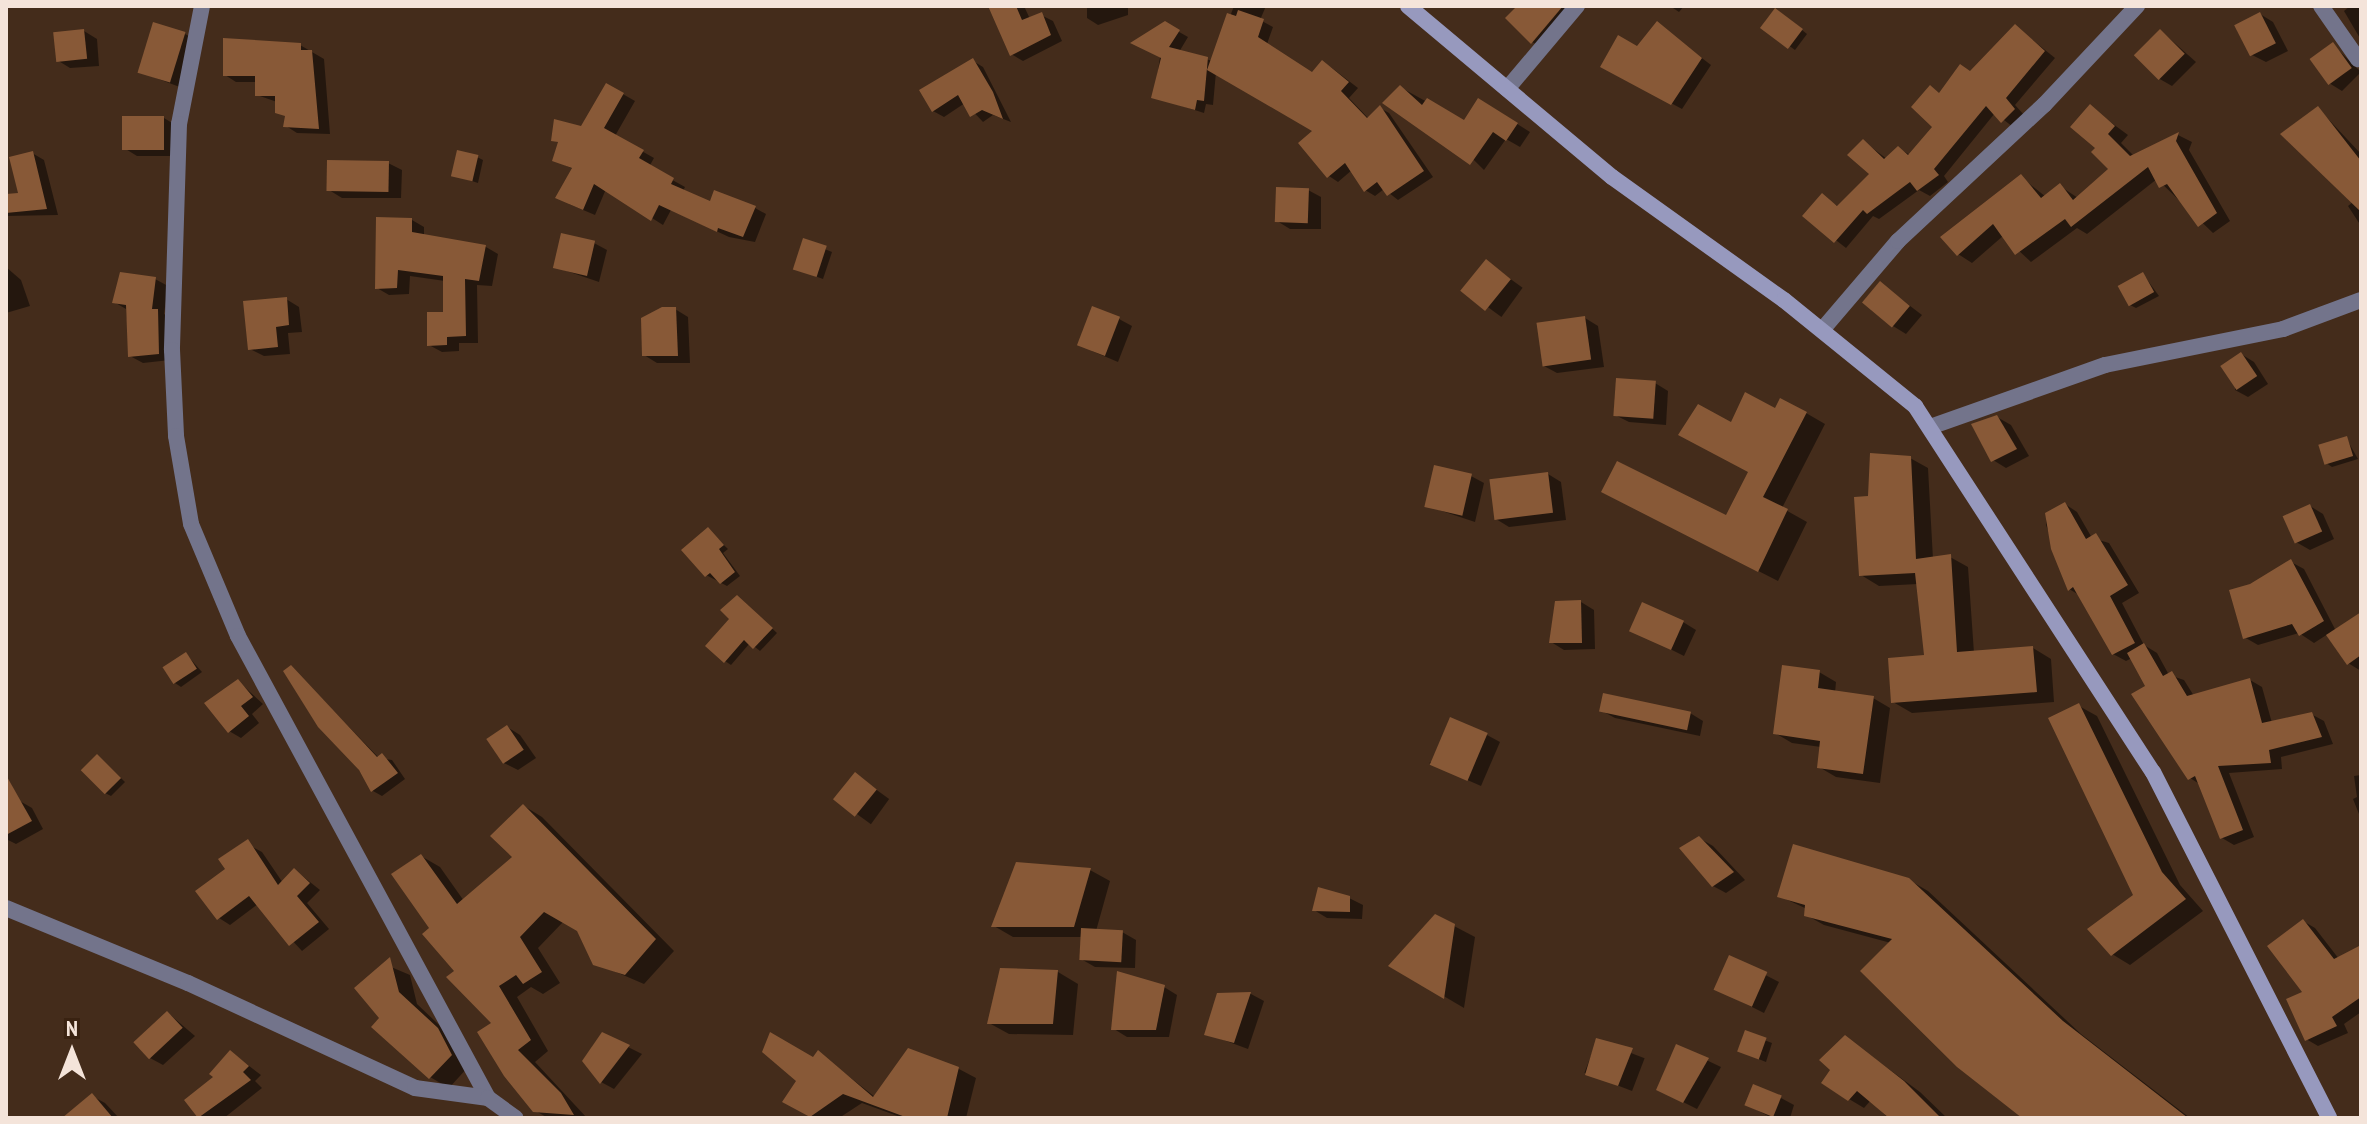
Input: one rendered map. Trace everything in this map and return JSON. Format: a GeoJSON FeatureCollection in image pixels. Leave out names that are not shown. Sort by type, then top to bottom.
{"type":"FeatureCollection","features":[{"type":"Feature","properties":{"kind":"street"},"geometry":{"type":"LineString","coordinates":[[202,6],[179,124],[172,350],[176,436],[191,524],[238,636],[488,1098],[516,1118]]}},
{"type":"Feature","properties":{"kind":"street"},"geometry":{"type":"LineString","coordinates":[[1408,6],[1612,177],[1822,330],[1915,406],[2153,772],[2329,1118]]}},
{"type":"Feature","properties":{"kind":"street"},"geometry":{"type":"LineString","coordinates":[[1507,89],[1577,6]]}},
{"type":"Feature","properties":{"kind":"street"},"geometry":{"type":"LineString","coordinates":[[1822,330],[1898,241],[2044,105],[2137,6]]}},
{"type":"Feature","properties":{"kind":"street"},"geometry":{"type":"LineString","coordinates":[[2321,6],[2358,59]]}},
{"type":"Feature","properties":{"kind":"street"},"geometry":{"type":"LineString","coordinates":[[1930,427],[2105,365],[2283,329],[2361,300]]}},
{"type":"Feature","properties":{"kind":"street"},"geometry":{"type":"LineString","coordinates":[[6,908],[188,983],[415,1088],[488,1098]]}},
{"type":"Feature","properties":{"kind":"building"},"geometry":{"type":"Polygon","coordinates":[[[988,6],[1016,6],[1022,20],[1042,12],[1051,35],[1010,56],[988,6]]]}},
{"type":"Feature","properties":{"kind":"building"},"geometry":{"type":"Polygon","coordinates":[[[1517,6],[1563,6],[1531,44],[1505,18],[1517,6]]]}},
{"type":"Feature","properties":{"kind":"building"},"geometry":{"type":"Polygon","coordinates":[[[1775,8],[1803,29],[1788,49],[1760,28],[1775,8]]]}},
{"type":"Feature","properties":{"kind":"building"},"geometry":{"type":"Polygon","coordinates":[[[1238,10],[1264,19],[1258,37],[1312,72],[1322,60],[1349,82],[1341,91],[1367,118],[1380,105],[1424,171],[1387,196],[1377,182],[1364,192],[1345,163],[1327,178],[1298,143],[1312,131],[1207,70],[1227,13],[1236,16],[1238,10]]]}},
{"type":"Feature","properties":{"kind":"building"},"geometry":{"type":"Polygon","coordinates":[[[2260,12],[2276,43],[2250,56],[2234,25],[2260,12]]]}},
{"type":"Feature","properties":{"kind":"building"},"geometry":{"type":"Polygon","coordinates":[[[1165,21],[1180,30],[1169,47],[1208,57],[1204,101],[1197,100],[1195,110],[1151,98],[1161,58],[1130,43],[1165,21]]]}},
{"type":"Feature","properties":{"kind":"building"},"geometry":{"type":"Polygon","coordinates":[[[1657,21],[1702,58],[1671,105],[1600,67],[1618,35],[1637,46],[1657,21]]]}},
{"type":"Feature","properties":{"kind":"building"},"geometry":{"type":"Polygon","coordinates":[[[153,22],[186,32],[170,83],[138,73],[153,22]]]}},
{"type":"Feature","properties":{"kind":"building"},"geometry":{"type":"Polygon","coordinates":[[[2015,24],[2045,51],[2006,98],[2015,109],[2001,123],[1986,106],[1934,169],[1939,175],[1917,191],[1910,182],[1867,214],[1863,210],[1834,243],[1802,216],[1822,193],[1837,206],[1869,174],[1847,155],[1863,139],[1884,159],[1898,146],[1908,155],[1932,127],[1911,107],[1930,85],[1939,93],[1960,64],[1970,71],[2015,24]]]}},
{"type":"Feature","properties":{"kind":"building"},"geometry":{"type":"Polygon","coordinates":[[[84,29],[87,59],[56,62],[53,32],[84,29]]]}},
{"type":"Feature","properties":{"kind":"building"},"geometry":{"type":"Polygon","coordinates":[[[2160,29],[2185,54],[2159,80],[2134,55],[2160,29]]]}},
{"type":"Feature","properties":{"kind":"building"},"geometry":{"type":"Polygon","coordinates":[[[223,38],[301,43],[301,50],[312,50],[319,129],[283,127],[285,116],[275,113],[275,96],[255,96],[255,76],[223,76],[223,38]]]}},
{"type":"Feature","properties":{"kind":"building"},"geometry":{"type":"Polygon","coordinates":[[[2333,42],[2352,68],[2328,85],[2310,59],[2333,42]]]}},
{"type":"Feature","properties":{"kind":"building"},"geometry":{"type":"Polygon","coordinates":[[[973,58],[993,92],[1003,119],[982,110],[970,117],[958,95],[932,112],[919,90],[973,58]]]}},
{"type":"Feature","properties":{"kind":"building"},"geometry":{"type":"Polygon","coordinates":[[[606,83],[624,93],[604,128],[644,150],[639,158],[674,178],[671,184],[710,201],[714,190],[756,206],[743,237],[718,228],[717,232],[659,205],[651,221],[594,184],[583,210],[555,198],[572,168],[552,161],[558,142],[551,141],[554,119],[581,126],[606,83]]]}},
{"type":"Feature","properties":{"kind":"building"},"geometry":{"type":"Polygon","coordinates":[[[1400,85],[1422,105],[1427,98],[1464,120],[1478,98],[1518,123],[1506,141],[1493,132],[1470,165],[1382,103],[1400,85]]]}},
{"type":"Feature","properties":{"kind":"building"},"geometry":{"type":"Polygon","coordinates":[[[2090,104],[2115,126],[2108,134],[2130,156],[2179,132],[2176,141],[2217,213],[2198,227],[2167,184],[2159,188],[2148,167],[2071,227],[2065,219],[2015,255],[1993,224],[1957,256],[1940,237],[2021,174],[2041,198],[2060,183],[2073,200],[2108,169],[2091,152],[2095,148],[2070,127],[2090,104]]]}},
{"type":"Feature","properties":{"kind":"building"},"geometry":{"type":"Polygon","coordinates":[[[2318,106],[2361,161],[2361,212],[2280,134],[2318,106]]]}},
{"type":"Feature","properties":{"kind":"building"},"geometry":{"type":"Polygon","coordinates":[[[122,116],[164,116],[164,150],[122,150],[122,116]]]}},
{"type":"Feature","properties":{"kind":"building"},"geometry":{"type":"Polygon","coordinates":[[[457,150],[478,155],[472,181],[451,176],[457,150]]]}},
{"type":"Feature","properties":{"kind":"building"},"geometry":{"type":"Polygon","coordinates":[[[33,151],[47,209],[6,213],[6,194],[18,193],[9,157],[33,151]]]}},
{"type":"Feature","properties":{"kind":"building"},"geometry":{"type":"Polygon","coordinates":[[[327,160],[389,161],[388,192],[326,191],[327,160]]]}},
{"type":"Feature","properties":{"kind":"building"},"geometry":{"type":"Polygon","coordinates":[[[1276,187],[1309,188],[1308,223],[1275,222],[1276,187]]]}},
{"type":"Feature","properties":{"kind":"building"},"geometry":{"type":"Polygon","coordinates":[[[376,217],[412,218],[412,232],[486,245],[479,281],[465,279],[466,336],[447,337],[447,345],[427,346],[427,312],[443,312],[443,276],[398,270],[397,288],[375,289],[376,217]]]}},
{"type":"Feature","properties":{"kind":"building"},"geometry":{"type":"Polygon","coordinates":[[[561,233],[595,241],[587,276],[553,268],[561,233]]]}},
{"type":"Feature","properties":{"kind":"building"},"geometry":{"type":"Polygon","coordinates":[[[803,238],[827,246],[817,277],[793,269],[803,238]]]}},
{"type":"Feature","properties":{"kind":"building"},"geometry":{"type":"Polygon","coordinates":[[[1486,259],[1511,279],[1485,311],[1460,291],[1486,259]]]}},
{"type":"Feature","properties":{"kind":"building"},"geometry":{"type":"Polygon","coordinates":[[[120,272],[156,277],[152,309],[158,309],[159,354],[128,357],[126,305],[112,303],[120,272]]]}},
{"type":"Feature","properties":{"kind":"building"},"geometry":{"type":"Polygon","coordinates":[[[2143,272],[2154,292],[2129,306],[2118,286],[2143,272]]]}},
{"type":"Feature","properties":{"kind":"building"},"geometry":{"type":"Polygon","coordinates":[[[1880,281],[1910,306],[1892,328],[1862,302],[1880,281]]]}},
{"type":"Feature","properties":{"kind":"building"},"geometry":{"type":"Polygon","coordinates":[[[287,297],[289,325],[276,327],[278,347],[248,350],[243,301],[287,297]]]}},
{"type":"Feature","properties":{"kind":"building"},"geometry":{"type":"Polygon","coordinates":[[[1092,306],[1120,317],[1105,356],[1077,345],[1092,306]]]}},
{"type":"Feature","properties":{"kind":"building"},"geometry":{"type":"Polygon","coordinates":[[[662,307],[676,307],[678,356],[642,356],[641,318],[662,307]]]}},
{"type":"Feature","properties":{"kind":"building"},"geometry":{"type":"Polygon","coordinates":[[[1585,316],[1591,360],[1543,366],[1536,323],[1585,316]]]}},
{"type":"Feature","properties":{"kind":"building"},"geometry":{"type":"Polygon","coordinates":[[[2241,352],[2257,376],[2236,390],[2220,366],[2241,352]]]}},
{"type":"Feature","properties":{"kind":"building"},"geometry":{"type":"Polygon","coordinates":[[[1616,378],[1656,381],[1653,419],[1613,416],[1616,378]]]}},
{"type":"Feature","properties":{"kind":"building"},"geometry":{"type":"Polygon","coordinates":[[[1745,392],[1775,408],[1780,398],[1807,412],[1763,497],[1788,509],[1758,572],[1601,492],[1617,461],[1726,515],[1748,472],[1678,435],[1698,404],[1731,422],[1745,392]]]}},
{"type":"Feature","properties":{"kind":"building"},"geometry":{"type":"Polygon","coordinates":[[[1997,415],[2017,449],[1991,462],[1971,424],[1997,415]]]}},
{"type":"Feature","properties":{"kind":"building"},"geometry":{"type":"Polygon","coordinates":[[[2347,436],[2353,456],[2324,465],[2318,445],[2347,436]]]}},
{"type":"Feature","properties":{"kind":"building"},"geometry":{"type":"Polygon","coordinates":[[[1870,453],[1911,456],[1916,559],[1951,554],[1957,652],[2033,646],[2037,692],[1891,703],[1888,658],[1924,655],[1915,573],[1859,576],[1854,497],[1868,496],[1870,453]]]}},
{"type":"Feature","properties":{"kind":"building"},"geometry":{"type":"Polygon","coordinates":[[[1434,465],[1472,474],[1462,516],[1424,507],[1434,465]]]}},
{"type":"Feature","properties":{"kind":"building"},"geometry":{"type":"Polygon","coordinates":[[[1548,472],[1553,513],[1494,520],[1489,479],[1548,472]]]}},
{"type":"Feature","properties":{"kind":"building"},"geometry":{"type":"Polygon","coordinates":[[[2065,502],[2086,539],[2096,533],[2128,585],[2110,596],[2135,643],[2112,655],[2073,587],[2068,591],[2051,549],[2045,513],[2065,502]]]}},
{"type":"Feature","properties":{"kind":"building"},"geometry":{"type":"Polygon","coordinates":[[[2310,504],[2322,531],[2295,544],[2283,516],[2310,504]]]}},
{"type":"Feature","properties":{"kind":"building"},"geometry":{"type":"Polygon","coordinates":[[[708,527],[724,545],[719,549],[735,572],[720,584],[710,573],[705,577],[681,550],[708,527]]]}},
{"type":"Feature","properties":{"kind":"building"},"geometry":{"type":"Polygon","coordinates":[[[2291,559],[2324,621],[2299,636],[2292,624],[2243,639],[2229,590],[2250,584],[2291,559]]]}},
{"type":"Feature","properties":{"kind":"building"},"geometry":{"type":"Polygon","coordinates":[[[737,595],[773,628],[753,649],[744,640],[724,663],[705,646],[729,619],[720,610],[737,595]]]}},
{"type":"Feature","properties":{"kind":"building"},"geometry":{"type":"Polygon","coordinates":[[[1581,600],[1582,643],[1549,643],[1555,601],[1581,600]]]}},
{"type":"Feature","properties":{"kind":"building"},"geometry":{"type":"Polygon","coordinates":[[[1642,602],[1684,621],[1671,650],[1629,631],[1642,602]]]}},
{"type":"Feature","properties":{"kind":"building"},"geometry":{"type":"Polygon","coordinates":[[[2361,612],[2361,655],[2347,665],[2326,635],[2361,612]]]}},
{"type":"Feature","properties":{"kind":"building"},"geometry":{"type":"Polygon","coordinates":[[[2144,643],[2163,676],[2172,671],[2187,696],[2250,678],[2262,723],[2312,712],[2322,737],[2269,750],[2271,763],[2218,766],[2243,830],[2220,839],[2195,776],[2188,780],[2131,694],[2145,686],[2127,653],[2144,643]]]}},
{"type":"Feature","properties":{"kind":"building"},"geometry":{"type":"Polygon","coordinates":[[[186,652],[197,669],[173,684],[163,667],[186,652]]]}},
{"type":"Feature","properties":{"kind":"building"},"geometry":{"type":"Polygon","coordinates":[[[291,665],[377,757],[382,753],[398,773],[371,792],[359,770],[318,727],[283,671],[291,665]]]}},
{"type":"Feature","properties":{"kind":"building"},"geometry":{"type":"Polygon","coordinates":[[[1782,665],[1820,670],[1818,688],[1874,696],[1863,774],[1817,768],[1820,741],[1773,734],[1782,665]]]}},
{"type":"Feature","properties":{"kind":"building"},"geometry":{"type":"Polygon","coordinates":[[[238,679],[253,697],[241,706],[249,716],[228,733],[204,703],[238,679]]]}},
{"type":"Feature","properties":{"kind":"building"},"geometry":{"type":"Polygon","coordinates":[[[1603,693],[1691,712],[1687,730],[1599,712],[1603,693]]]}},
{"type":"Feature","properties":{"kind":"building"},"geometry":{"type":"Polygon","coordinates":[[[2079,703],[2162,872],[2186,899],[2111,956],[2087,929],[2133,895],[2048,718],[2079,703]]]}},
{"type":"Feature","properties":{"kind":"building"},"geometry":{"type":"Polygon","coordinates":[[[1450,717],[1488,733],[1467,781],[1430,765],[1450,717]]]}},
{"type":"Feature","properties":{"kind":"building"},"geometry":{"type":"Polygon","coordinates":[[[507,725],[524,750],[503,764],[486,739],[507,725]]]}},
{"type":"Feature","properties":{"kind":"building"},"geometry":{"type":"Polygon","coordinates":[[[97,754],[121,778],[105,794],[81,770],[97,754]]]}},
{"type":"Feature","properties":{"kind":"building"},"geometry":{"type":"Polygon","coordinates":[[[855,772],[877,790],[855,817],[833,799],[855,772]]]}},
{"type":"Feature","properties":{"kind":"building"},"geometry":{"type":"Polygon","coordinates":[[[6,775],[32,821],[6,835],[6,775]]]}},
{"type":"Feature","properties":{"kind":"building"},"geometry":{"type":"Polygon","coordinates":[[[523,804],[656,939],[625,975],[593,965],[577,931],[544,912],[520,937],[542,972],[523,984],[516,975],[499,986],[531,1040],[518,1050],[561,1093],[574,1115],[533,1112],[504,1076],[477,1032],[491,1023],[446,977],[454,971],[422,934],[429,928],[391,874],[421,854],[457,904],[512,857],[490,836],[523,804]]]}},
{"type":"Feature","properties":{"kind":"building"},"geometry":{"type":"Polygon","coordinates":[[[1699,836],[1734,872],[1712,887],[1679,848],[1699,836]]]}},
{"type":"Feature","properties":{"kind":"building"},"geometry":{"type":"Polygon","coordinates":[[[248,839],[278,885],[294,868],[310,883],[297,896],[319,922],[289,946],[249,896],[217,920],[195,891],[225,869],[218,859],[248,839]]]}},
{"type":"Feature","properties":{"kind":"building"},"geometry":{"type":"Polygon","coordinates":[[[1793,844],[1909,878],[2063,1021],[2188,1118],[2022,1118],[1957,1067],[1860,971],[1892,939],[1804,916],[1805,905],[1777,897],[1793,844]]]}},
{"type":"Feature","properties":{"kind":"building"},"geometry":{"type":"Polygon","coordinates":[[[1016,862],[1091,868],[1074,927],[991,927],[1016,862]]]}},
{"type":"Feature","properties":{"kind":"building"},"geometry":{"type":"Polygon","coordinates":[[[1318,887],[1350,896],[1350,912],[1312,911],[1318,887]]]}},
{"type":"Feature","properties":{"kind":"building"},"geometry":{"type":"Polygon","coordinates":[[[1435,914],[1455,924],[1444,999],[1388,966],[1435,914]]]}},
{"type":"Feature","properties":{"kind":"building"},"geometry":{"type":"Polygon","coordinates":[[[2303,919],[2334,959],[2361,945],[2361,997],[2332,1017],[2337,1026],[2305,1041],[2286,999],[2302,992],[2267,946],[2303,919]]]}},
{"type":"Feature","properties":{"kind":"building"},"geometry":{"type":"Polygon","coordinates":[[[1081,928],[1123,930],[1121,962],[1079,960],[1081,928]]]}},
{"type":"Feature","properties":{"kind":"building"},"geometry":{"type":"Polygon","coordinates":[[[1729,955],[1767,972],[1752,1007],[1714,990],[1729,955]]]}},
{"type":"Feature","properties":{"kind":"building"},"geometry":{"type":"Polygon","coordinates":[[[390,957],[399,992],[438,1028],[452,1055],[429,1079],[371,1027],[379,1018],[354,988],[390,957]]]}},
{"type":"Feature","properties":{"kind":"building"},"geometry":{"type":"Polygon","coordinates":[[[1000,968],[1058,970],[1053,1024],[987,1024],[1000,968]]]}},
{"type":"Feature","properties":{"kind":"building"},"geometry":{"type":"Polygon","coordinates":[[[1117,971],[1165,985],[1156,1030],[1111,1030],[1117,971]]]}},
{"type":"Feature","properties":{"kind":"building"},"geometry":{"type":"Polygon","coordinates":[[[1251,992],[1234,1043],[1204,1035],[1217,993],[1251,992]]]}},
{"type":"Feature","properties":{"kind":"building"},"geometry":{"type":"Polygon","coordinates":[[[167,1011],[183,1028],[149,1059],[133,1042],[167,1011]]]}},
{"type":"Feature","properties":{"kind":"building"},"geometry":{"type":"Polygon","coordinates":[[[1745,1030],[1767,1038],[1759,1059],[1737,1052],[1745,1030]]]}},
{"type":"Feature","properties":{"kind":"building"},"geometry":{"type":"Polygon","coordinates":[[[602,1032],[630,1045],[600,1084],[582,1061],[602,1032]]]}},
{"type":"Feature","properties":{"kind":"building"},"geometry":{"type":"Polygon","coordinates":[[[770,1032],[813,1057],[818,1050],[873,1097],[908,1048],[959,1067],[947,1118],[908,1118],[843,1094],[810,1117],[782,1102],[796,1081],[762,1052],[770,1032]]]}},
{"type":"Feature","properties":{"kind":"building"},"geometry":{"type":"Polygon","coordinates":[[[1845,1035],[1904,1081],[1941,1118],[1889,1118],[1857,1091],[1848,1101],[1821,1083],[1830,1070],[1819,1060],[1845,1035]]]}},
{"type":"Feature","properties":{"kind":"building"},"geometry":{"type":"Polygon","coordinates":[[[1596,1038],[1633,1048],[1618,1086],[1585,1075],[1596,1038]]]}},
{"type":"Feature","properties":{"kind":"building"},"geometry":{"type":"Polygon","coordinates":[[[1676,1044],[1709,1058],[1683,1103],[1656,1090],[1676,1044]]]}},
{"type":"Feature","properties":{"kind":"building"},"geometry":{"type":"Polygon","coordinates":[[[230,1050],[249,1066],[243,1072],[251,1080],[198,1118],[184,1100],[213,1077],[209,1074],[230,1050]]]}},
{"type":"Feature","properties":{"kind":"building"},"geometry":{"type":"Polygon","coordinates":[[[1753,1084],[1782,1096],[1773,1117],[1744,1105],[1753,1084]]]}},
{"type":"Feature","properties":{"kind":"building"},"geometry":{"type":"Polygon","coordinates":[[[92,1093],[113,1118],[62,1118],[92,1093]]]}}]}
